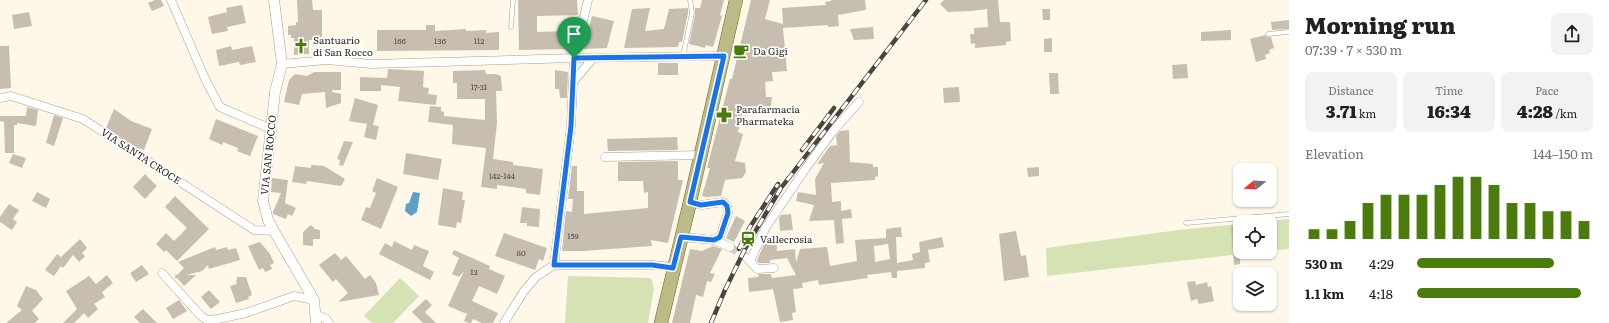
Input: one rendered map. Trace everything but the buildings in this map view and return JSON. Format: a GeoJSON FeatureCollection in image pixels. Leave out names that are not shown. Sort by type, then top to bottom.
{"type":"FeatureCollection","features":[{"type":"Feature","properties":{"kind":"main road"},"geometry":{"type":"LineString","coordinates":[[661,323],[736,0]]}},
{"type":"Feature","properties":{"kind":"street"},"geometry":{"type":"LineString","coordinates":[[171,0],[206,81],[220,107],[270,129]]}},
{"type":"Feature","properties":{"kind":"street","name":"VIA SAN ROCCO"},"geometry":{"type":"LineString","coordinates":[[274,0],[282,64],[275,92],[263,201],[268,220],[314,300],[316,318]]}},
{"type":"Feature","properties":{"kind":"street"},"geometry":{"type":"LineString","coordinates":[[554,265],[571,126],[574,58],[588,0]]}},
{"type":"Feature","properties":{"kind":"street"},"geometry":{"type":"LineString","coordinates":[[282,64],[327,60],[372,64],[594,57],[724,56]]}},
{"type":"Feature","properties":{"kind":"street"},"geometry":{"type":"LineString","coordinates":[[573,82],[594,57]]}},
{"type":"Feature","properties":{"kind":"street","name":"VIA SANTA CROCE"},"geometry":{"type":"LineString","coordinates":[[0,98],[11,96],[83,119],[254,230],[274,231]]}},
{"type":"Feature","properties":{"kind":"street"},"geometry":{"type":"LineString","coordinates":[[774,268],[757,269],[748,259],[766,227],[806,168],[834,131],[859,102]]}},
{"type":"Feature","properties":{"kind":"street"},"geometry":{"type":"LineString","coordinates":[[605,157],[701,155]]}},
{"type":"Feature","properties":{"kind":"street"},"geometry":{"type":"LineString","coordinates":[[690,202],[701,205],[723,202],[727,206],[728,213],[720,237],[714,240]]}},
{"type":"Feature","properties":{"kind":"street"},"geometry":{"type":"LineString","coordinates":[[681,237],[714,240],[730,247]]}},
{"type":"Feature","properties":{"kind":"street"},"geometry":{"type":"LineString","coordinates":[[504,323],[524,290],[536,277],[554,265],[652,265],[673,268]]}},
{"type":"Feature","properties":{"kind":"street"},"geometry":{"type":"LineString","coordinates":[[162,273],[201,316],[207,320],[218,320],[246,313],[294,296],[314,300]]}},
{"type":"Feature","properties":{"kind":"street"},"geometry":{"type":"LineString","coordinates":[[316,318],[326,319],[329,323]]}},
{"type":"Feature","properties":{"kind":"lane"},"geometry":{"type":"LineString","coordinates":[[511,27],[514,0]]}},
{"type":"Feature","properties":{"kind":"lane"},"geometry":{"type":"LineString","coordinates":[[683,56],[692,13],[690,0]]}},
{"type":"Feature","properties":{"kind":"lane"},"geometry":{"type":"LineString","coordinates":[[1268,34],[1289,32]]}},
{"type":"Feature","properties":{"kind":"lane"},"geometry":{"type":"LineString","coordinates":[[1186,223],[1289,214]]}},
{"type":"Feature","properties":{"kind":"green space"},"geometry":{"type":"Polygon","coordinates":[[[1289,219],[1289,249],[1277,250],[1277,220],[1289,219]]]}},
{"type":"Feature","properties":{"kind":"green space"},"geometry":{"type":"Polygon","coordinates":[[[1233,225],[1233,255],[1047,276],[1046,248],[1178,230],[1233,225]]]}},
{"type":"Feature","properties":{"kind":"green space"},"geometry":{"type":"Polygon","coordinates":[[[568,276],[651,278],[654,288],[648,323],[565,323],[568,276]]]}},
{"type":"Feature","properties":{"kind":"green space"},"geometry":{"type":"Polygon","coordinates":[[[400,278],[419,296],[393,323],[372,323],[364,316],[400,278]]]}},
{"type":"Feature","properties":{"kind":"water"},"geometry":{"type":"Polygon","coordinates":[[[413,192],[420,193],[417,212],[411,216],[405,211],[406,204],[409,203],[413,192]]]}},
{"type":"Feature","properties":{"kind":"tunnel"},"geometry":{"type":"LineString","coordinates":[[730,247],[746,257]]}},
{"type":"Feature","properties":{"kind":"railway"},"geometry":{"type":"LineString","coordinates":[[711,323],[746,247],[781,188],[926,0]]}},
{"type":"Feature","properties":{"kind":"railway"},"geometry":{"type":"LineString","coordinates":[[802,150],[834,108]]}},
{"type":"Feature","properties":{"kind":"railway"},"geometry":{"type":"LineString","coordinates":[[739,249],[750,227],[778,184]]}},
{"type":"Feature","properties":{"kind":"place","name":"Santuario di San Rocco"},"geometry":{"type":"Point","coordinates":[301,46]}},
{"type":"Feature","properties":{"kind":"place","name":"Da Gigi"},"geometry":{"type":"Point","coordinates":[741,51]}},
{"type":"Feature","properties":{"kind":"place","name":"Parafarmacia Pharmateka"},"geometry":{"type":"Point","coordinates":[724,115]}},
{"type":"Feature","properties":{"kind":"place","name":"Vallecrosia"},"geometry":{"type":"Point","coordinates":[748,239]}},
{"type":"Feature","properties":{"kind":"route"},"geometry":{"type":"LineString","coordinates":[[724,56],[690,202],[701,205],[723,202],[727,206],[728,213],[720,237],[714,240],[681,237],[673,268],[652,265],[554,265],[571,126],[574,58],[724,56]]}}]}
